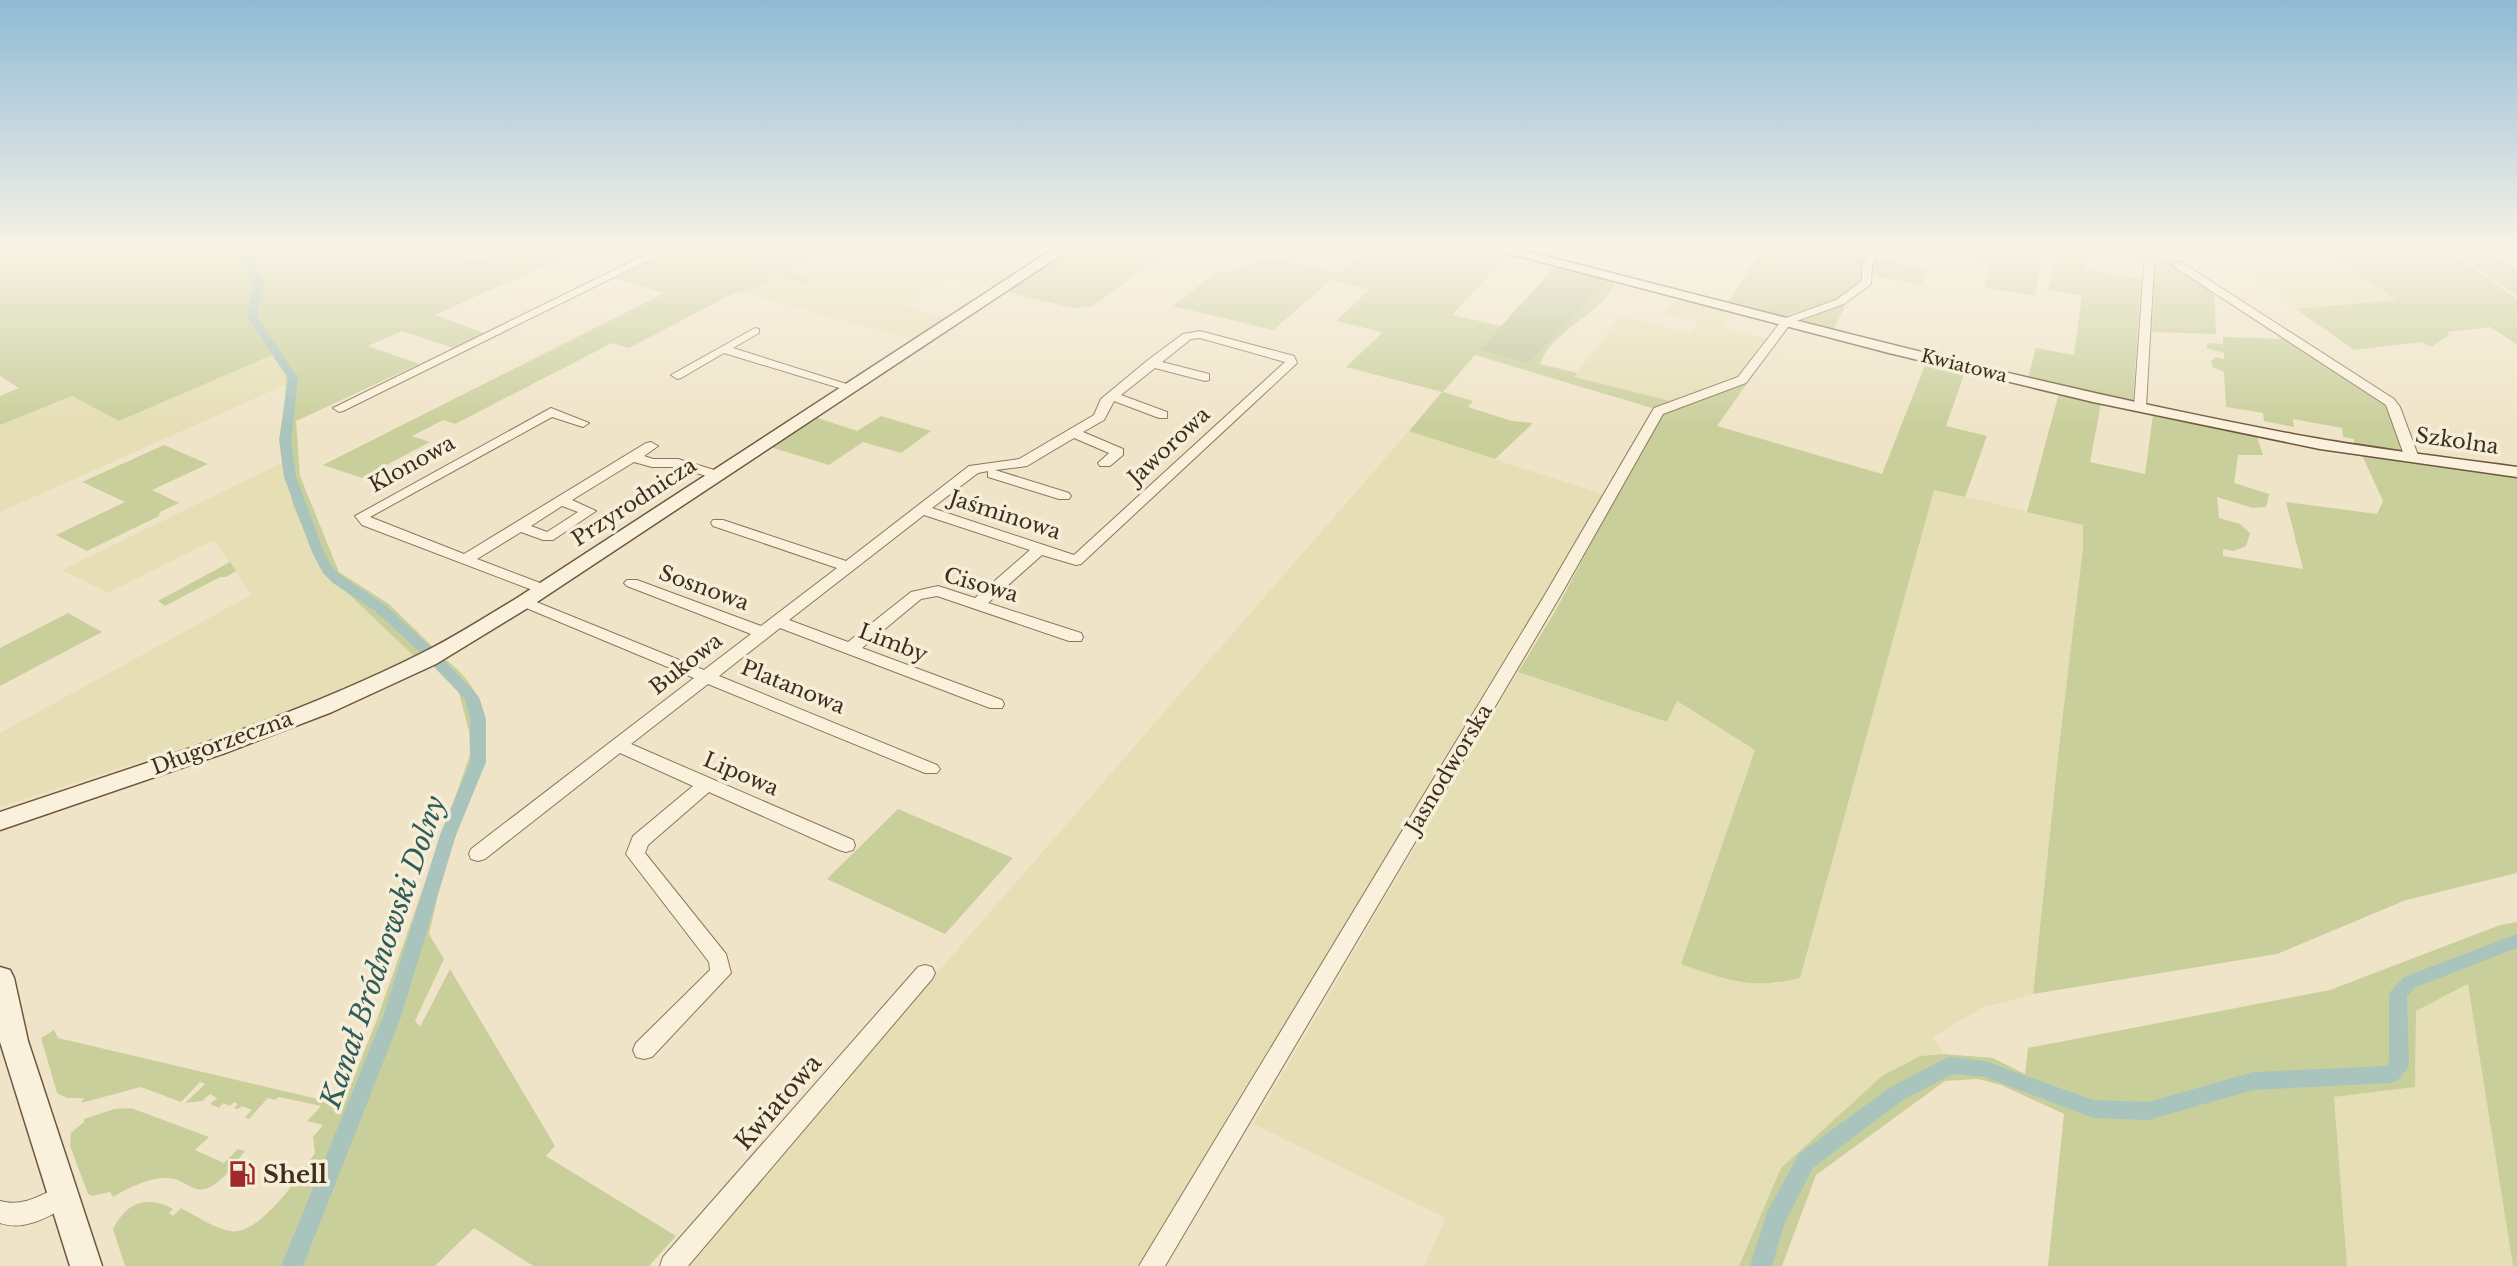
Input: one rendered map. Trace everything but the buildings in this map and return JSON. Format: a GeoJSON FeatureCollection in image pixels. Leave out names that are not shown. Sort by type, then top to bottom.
{"type":"FeatureCollection","features":[{"type":"Feature","properties":{"kind":"street"},"geometry":{"type":"LineString","coordinates":[[339,408],[544,308]]}},
{"type":"Feature","properties":{"kind":"street","name":"Przyrodnicza"},"geometry":{"type":"LineString","coordinates":[[440,653],[541,591],[972,308]]}},
{"type":"Feature","properties":{"kind":"street","name":"Kwiatowa"},"geometry":{"type":"LineString","coordinates":[[1736,308],[2140,407],[2296,440],[2392,455]]}},
{"type":"Feature","properties":{"kind":"street"},"geometry":{"type":"LineString","coordinates":[[1787,321],[1823,308]]}},
{"type":"Feature","properties":{"kind":"street"},"geometry":{"type":"LineString","coordinates":[[2140,407],[2146,308]]}},
{"type":"Feature","properties":{"kind":"street"},"geometry":{"type":"LineString","coordinates":[[2245,308],[2390,402],[2412,458]]}},
{"type":"Feature","properties":{"kind":"street","name":"Jasnodworska"},"geometry":{"type":"LineString","coordinates":[[1150,1266],[1533,628],[1619,482],[1652,418],[1664,407],[1725,387],[1746,377],[1787,321]]}},
{"type":"Feature","properties":{"kind":"street"},"geometry":{"type":"LineString","coordinates":[[677,375],[755,331]]}},
{"type":"Feature","properties":{"kind":"street","name":"Jaworowa"},"geometry":{"type":"LineString","coordinates":[[1076,561],[1291,363],[1286,356],[1194,334],[1186,336],[1152,363]]}},
{"type":"Feature","properties":{"kind":"street"},"geometry":{"type":"LineString","coordinates":[[723,349],[850,387]]}},
{"type":"Feature","properties":{"kind":"street"},"geometry":{"type":"LineString","coordinates":[[1030,486],[1033,475],[1018,465],[1100,418],[1104,412],[1104,404],[1152,363],[1205,377]]}},
{"type":"Feature","properties":{"kind":"street"},"geometry":{"type":"LineString","coordinates":[[1112,396],[1163,415]]}},
{"type":"Feature","properties":{"kind":"street","name":"Klonowa"},"geometry":{"type":"LineString","coordinates":[[541,591],[367,522],[362,516],[551,412],[583,422]]}},
{"type":"Feature","properties":{"kind":"street"},"geometry":{"type":"LineString","coordinates":[[1074,433],[1118,452],[1105,463]]}},
{"type":"Feature","properties":{"kind":"street"},"geometry":{"type":"LineString","coordinates":[[466,559],[651,446]]}},
{"type":"Feature","properties":{"kind":"street","name":"Szkolna"},"geometry":{"type":"LineString","coordinates":[[2392,455],[2517,472]]}},
{"type":"Feature","properties":{"kind":"street"},"geometry":{"type":"LineString","coordinates":[[633,457],[652,463],[678,463],[716,475]]}},
{"type":"Feature","properties":{"kind":"street","name":"Bukowa"},"geometry":{"type":"LineString","coordinates":[[478,853],[845,566],[974,469],[1018,465]]}},
{"type":"Feature","properties":{"kind":"street"},"geometry":{"type":"LineString","coordinates":[[993,474],[1064,496]]}},
{"type":"Feature","properties":{"kind":"street"},"geometry":{"type":"LineString","coordinates":[[519,526],[548,537],[589,511],[560,501]]}},
{"type":"Feature","properties":{"kind":"street","name":"Jaśminowa"},"geometry":{"type":"LineString","coordinates":[[920,509],[1076,561]]}},
{"type":"Feature","properties":{"kind":"street"},"geometry":{"type":"LineString","coordinates":[[718,523],[845,566]]}},
{"type":"Feature","properties":{"kind":"street"},"geometry":{"type":"LineString","coordinates":[[978,604],[1040,549]]}},
{"type":"Feature","properties":{"kind":"street","name":"Sosnowa"},"geometry":{"type":"LineString","coordinates":[[632,583],[762,632]]}},
{"type":"Feature","properties":{"kind":"street"},"geometry":{"type":"LineString","coordinates":[[541,591],[550,597],[559,617]]}},
{"type":"Feature","properties":{"kind":"street","name":"Cisowa"},"geometry":{"type":"LineString","coordinates":[[850,649],[905,602],[926,592],[947,593],[1074,638]]}},
{"type":"Feature","properties":{"kind":"street","name":"Platanowa"},"geometry":{"type":"LineString","coordinates":[[524,602],[932,769]]}},
{"type":"Feature","properties":{"kind":"street","name":"Limby"},"geometry":{"type":"LineString","coordinates":[[776,621],[996,704]]}},
{"type":"Feature","properties":{"kind":"street","name":"Długorzeczna"},"geometry":{"type":"LineString","coordinates":[[0,821],[332,703],[440,653]]}},
{"type":"Feature","properties":{"kind":"street","name":"Lipowa"},"geometry":{"type":"LineString","coordinates":[[617,745],[846,845]]}},
{"type":"Feature","properties":{"kind":"street"},"geometry":{"type":"LineString","coordinates":[[644,1050],[721,973],[719,960],[635,855],[640,841],[708,784]]}},
{"type":"Feature","properties":{"kind":"street","name":"Kwiatowa"},"geometry":{"type":"LineString","coordinates":[[672,1266],[925,973]]}},
{"type":"Feature","properties":{"kind":"street"},"geometry":{"type":"LineString","coordinates":[[0,978],[14,1041],[86,1266]]}},
{"type":"Feature","properties":{"kind":"street"},"geometry":{"type":"LineString","coordinates":[[0,1212],[10,1217],[19,1216],[65,1195]]}},
{"type":"Feature","properties":{"kind":"shaded area"},"geometry":{"type":"Polygon","coordinates":[[[799,308],[910,308],[948,319],[916,340],[799,308]]]}},
{"type":"Feature","properties":{"kind":"shaded area"},"geometry":{"type":"Polygon","coordinates":[[[1670,308],[1726,309],[1724,313],[1732,315],[1722,328],[1768,339],[1743,373],[1670,401],[1573,377],[1621,316],[1691,333],[1697,322],[1665,314],[1670,308]]]}},
{"type":"Feature","properties":{"kind":"shaded area"},"geometry":{"type":"Polygon","coordinates":[[[272,355],[286,375],[285,385],[0,512],[0,425],[72,396],[119,421],[272,355]]]}},
{"type":"Feature","properties":{"kind":"shaded area"},"geometry":{"type":"Polygon","coordinates":[[[1409,431],[1604,495],[1142,1266],[682,1266],[1409,431]]]}},
{"type":"Feature","properties":{"kind":"shaded area"},"geometry":{"type":"Polygon","coordinates":[[[283,462],[293,505],[319,566],[416,658],[284,715],[0,807],[0,733],[251,595],[214,540],[108,593],[62,570],[283,462]]]}},
{"type":"Feature","properties":{"kind":"shaded area"},"geometry":{"type":"Polygon","coordinates":[[[1934,489],[2083,525],[2083,548],[2033,994],[1981,1008],[1933,1037],[1944,1054],[1920,1056],[1882,1076],[1781,1168],[1739,1266],[1424,1266],[1446,1218],[1253,1124],[1518,672],[1667,722],[1676,701],[1755,750],[1730,827],[1773,984],[1799,978],[1934,489]]]}},
{"type":"Feature","properties":{"kind":"shaded area"},"geometry":{"type":"Polygon","coordinates":[[[2469,984],[2513,1266],[2347,1266],[2334,1097],[2415,1087],[2416,1011],[2469,984]]]}},
{"type":"Feature","properties":{"kind":"green space"},"geometry":{"type":"Polygon","coordinates":[[[0,308],[450,308],[435,315],[484,333],[453,348],[402,331],[368,346],[419,364],[296,421],[300,476],[339,572],[389,604],[433,650],[416,658],[319,566],[293,505],[283,462],[286,375],[272,355],[119,421],[72,396],[0,425],[0,396],[19,388],[0,376],[0,308]]]}},
{"type":"Feature","properties":{"kind":"green space"},"geometry":{"type":"Polygon","coordinates":[[[634,308],[705,308],[629,348],[612,343],[455,424],[443,420],[412,436],[430,442],[362,478],[323,465],[634,308]]]}},
{"type":"Feature","properties":{"kind":"green space"},"geometry":{"type":"Polygon","coordinates":[[[1182,308],[1298,308],[1273,330],[1182,308]]]}},
{"type":"Feature","properties":{"kind":"green space"},"geometry":{"type":"Polygon","coordinates":[[[1350,308],[1458,308],[1452,315],[1501,326],[1517,308],[1594,308],[1554,342],[1540,364],[1577,373],[1574,377],[1670,401],[1652,408],[1475,355],[1443,392],[1473,401],[1468,407],[1512,421],[1533,423],[1495,459],[1409,431],[1442,392],[1346,367],[1383,332],[1336,321],[1350,308]]]}},
{"type":"Feature","properties":{"kind":"green space"},"geometry":{"type":"Polygon","coordinates":[[[1518,308],[1581,308],[1528,363],[1480,350],[1518,308]]]}},
{"type":"Feature","properties":{"kind":"green space"},"geometry":{"type":"Polygon","coordinates":[[[1747,308],[1811,308],[1781,317],[1747,308]]]}},
{"type":"Feature","properties":{"kind":"green space"},"geometry":{"type":"Polygon","coordinates":[[[1831,308],[1844,308],[1834,329],[1799,319],[1831,308]]]}},
{"type":"Feature","properties":{"kind":"green space"},"geometry":{"type":"Polygon","coordinates":[[[2080,308],[2139,308],[2133,402],[2028,377],[2036,348],[2074,355],[2080,308]]]}},
{"type":"Feature","properties":{"kind":"green space"},"geometry":{"type":"Polygon","coordinates":[[[2153,308],[2215,308],[2216,334],[2152,332],[2153,308]]]}},
{"type":"Feature","properties":{"kind":"green space"},"geometry":{"type":"Polygon","coordinates":[[[2517,308],[2517,345],[2491,327],[2447,332],[2449,335],[2431,347],[2421,342],[2354,350],[2296,309],[2517,308]]]}},
{"type":"Feature","properties":{"kind":"green space"},"geometry":{"type":"Polygon","coordinates":[[[2223,337],[2289,339],[2388,404],[2408,453],[2354,445],[2354,439],[2343,437],[2342,428],[2293,419],[2294,427],[2264,421],[2263,413],[2226,407],[2224,372],[2213,367],[2211,361],[2216,357],[2224,359],[2224,353],[2206,348],[2208,343],[2223,344],[2223,337]]]}},
{"type":"Feature","properties":{"kind":"green space"},"geometry":{"type":"Polygon","coordinates":[[[1927,360],[1966,369],[1946,426],[1987,436],[1965,497],[1934,490],[1800,978],[1783,982],[1739,982],[1681,964],[1755,750],[1677,701],[1667,722],[1518,672],[1557,608],[1661,411],[1748,382],[1717,426],[1882,474],[1927,360]]]}},
{"type":"Feature","properties":{"kind":"green space"},"geometry":{"type":"Polygon","coordinates":[[[2059,393],[2101,404],[2090,462],[2145,474],[2153,415],[2257,437],[2263,455],[2238,455],[2234,483],[2269,494],[2266,507],[2253,508],[2217,497],[2219,518],[2240,524],[2250,533],[2246,546],[2234,551],[2223,549],[2223,556],[2303,569],[2286,502],[2377,514],[2383,501],[2361,453],[2517,475],[2517,873],[2406,900],[2277,954],[2033,994],[2083,548],[2083,525],[2027,512],[2059,393]]]}},
{"type":"Feature","properties":{"kind":"green space"},"geometry":{"type":"Polygon","coordinates":[[[812,416],[857,431],[881,416],[931,431],[901,453],[863,442],[829,465],[770,447],[812,416]]]}},
{"type":"Feature","properties":{"kind":"green space"},"geometry":{"type":"Polygon","coordinates":[[[164,445],[208,464],[152,490],[179,503],[160,512],[159,516],[87,551],[56,535],[125,502],[82,482],[164,445]]]}},
{"type":"Feature","properties":{"kind":"green space"},"geometry":{"type":"Polygon","coordinates":[[[230,562],[236,571],[226,577],[220,577],[165,606],[158,601],[230,562]]]}},
{"type":"Feature","properties":{"kind":"green space"},"geometry":{"type":"Polygon","coordinates":[[[68,613],[102,632],[0,686],[0,648],[68,613]]]}},
{"type":"Feature","properties":{"kind":"green space"},"geometry":{"type":"Polygon","coordinates":[[[445,659],[466,679],[479,701],[485,726],[485,756],[444,868],[429,934],[444,959],[415,1021],[420,1027],[450,969],[555,1146],[546,1156],[676,1236],[649,1266],[533,1266],[474,1228],[435,1266],[125,1266],[113,1229],[124,1213],[138,1204],[163,1204],[173,1209],[169,1213],[173,1216],[181,1208],[211,1225],[230,1231],[241,1230],[254,1224],[278,1202],[315,1153],[313,1137],[323,1125],[307,1121],[321,1106],[279,1097],[275,1100],[268,1098],[249,1119],[245,1117],[252,1110],[242,1106],[234,1108],[238,1104],[234,1102],[230,1106],[223,1103],[219,1108],[210,1104],[217,1098],[210,1094],[202,1101],[185,1103],[205,1084],[200,1082],[181,1102],[141,1087],[81,1103],[84,1098],[67,1098],[57,1093],[41,1038],[54,1030],[58,1038],[343,1105],[376,1022],[470,755],[469,731],[459,693],[431,664],[445,659]]]}},
{"type":"Feature","properties":{"kind":"green space"},"geometry":{"type":"Polygon","coordinates":[[[898,809],[1013,858],[945,934],[827,879],[898,809]]]}},
{"type":"Feature","properties":{"kind":"green space"},"geometry":{"type":"Polygon","coordinates":[[[2517,922],[2517,1266],[2513,1266],[2468,984],[2416,1011],[2415,1087],[2334,1097],[2347,1266],[2048,1266],[2064,1114],[2001,1085],[1978,1079],[1945,1081],[1816,1175],[1782,1266],[1739,1266],[1781,1168],[1882,1076],[1920,1056],[1944,1054],[1993,1058],[2025,1074],[2028,1048],[2330,990],[2500,925],[2517,922]]]}},
{"type":"Feature","properties":{"kind":"green space"},"geometry":{"type":"Polygon","coordinates":[[[131,1108],[209,1137],[195,1150],[224,1163],[238,1149],[245,1151],[222,1178],[205,1189],[194,1188],[175,1179],[159,1178],[113,1197],[110,1192],[92,1196],[88,1194],[70,1146],[71,1133],[84,1119],[114,1109],[131,1108]]]}},
{"type":"Feature","properties":{"kind":"waterway","name":"Kanał Bródnowski Dolny"},"geometry":{"type":"LineString","coordinates":[[254,308],[252,317],[293,378],[285,440],[290,477],[318,552],[328,570],[338,580],[380,608],[427,651]]}},
{"type":"Feature","properties":{"kind":"waterway","name":"Kanał Bródnowski Dolny"},"geometry":{"type":"LineString","coordinates":[[292,1266],[392,1017],[448,835],[478,762],[478,719],[472,697],[437,661]]}},
{"type":"Feature","properties":{"kind":"waterway","name":"Kanał Bródnowski Dolny"},"geometry":{"type":"LineString","coordinates":[[1761,1266],[1775,1219],[1806,1161],[1896,1094],[1951,1065],[1985,1069],[2093,1109],[2148,1111],[2253,1081],[2391,1074],[2399,1066],[2398,993],[2410,982],[2517,941]]}},
{"type":"Feature","properties":{"kind":"place","name":"Shell"},"geometry":{"type":"Point","coordinates":[242,1174]}}]}
